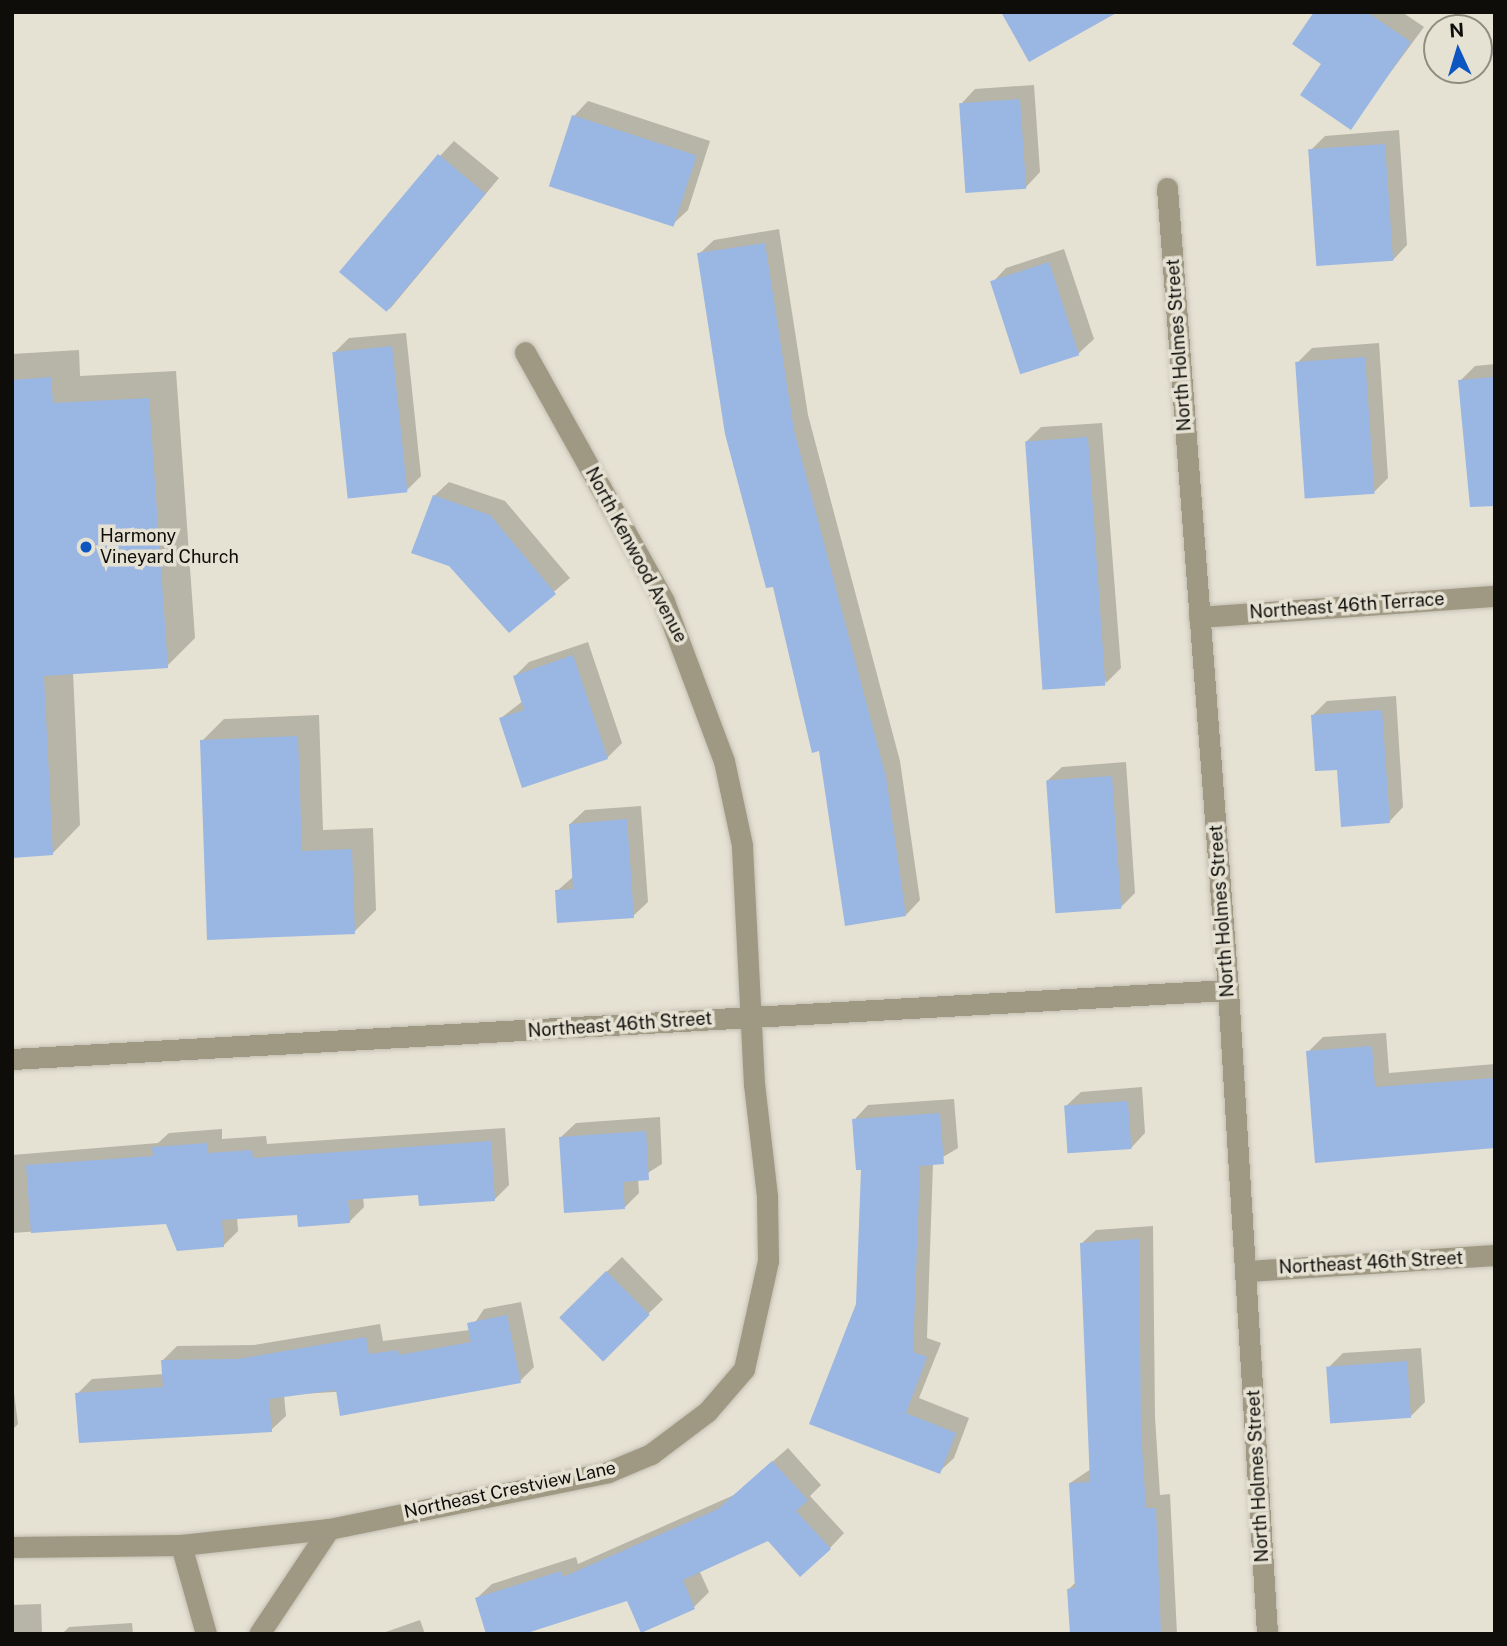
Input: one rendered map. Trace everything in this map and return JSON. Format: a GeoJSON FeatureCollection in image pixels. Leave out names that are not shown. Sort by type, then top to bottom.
{"type":"FeatureCollection","features":[{"type":"Feature","properties":{"kind":"street","name":"North Holmes Street"},"geometry":{"type":"LineString","coordinates":[[1167,188],[1228,990],[1267,1634]]}},
{"type":"Feature","properties":{"kind":"street","name":"North Kenwood Avenue"},"geometry":{"type":"LineString","coordinates":[[525,352],[664,601],[699,679],[742,845],[750,1016]]}},
{"type":"Feature","properties":{"kind":"street","name":"Northeast 46th Terrace"},"geometry":{"type":"LineString","coordinates":[[1199,617],[1495,596]]}},
{"type":"Feature","properties":{"kind":"street","name":"Northeast 46th Street"},"geometry":{"type":"LineString","coordinates":[[12,1059],[1228,990]]}},
{"type":"Feature","properties":{"kind":"street","name":"Northeast Crestview Lane"},"geometry":{"type":"LineString","coordinates":[[12,1547],[181,1545],[328,1529],[608,1472],[651,1454],[698,1419],[744,1369],[768,1261],[750,1016]]}},
{"type":"Feature","properties":{"kind":"street","name":"Northeast 46th Street"},"geometry":{"type":"LineString","coordinates":[[1247,1271],[1495,1255]]}},
{"type":"Feature","properties":{"kind":"street"},"geometry":{"type":"LineString","coordinates":[[259,1634],[328,1529]]}},
{"type":"Feature","properties":{"kind":"street"},"geometry":{"type":"LineString","coordinates":[[181,1545],[206,1634]]}},
{"type":"Feature","properties":{"kind":"building"},"geometry":{"type":"Polygon","coordinates":[[[1001,12],[1118,12],[1029,62],[1001,12]]]}},
{"type":"Feature","properties":{"kind":"building"},"geometry":{"type":"Polygon","coordinates":[[[1314,12],[1367,12],[1411,42],[1351,130],[1300,95],[1321,64],[1292,44],[1314,12]]]}},
{"type":"Feature","properties":{"kind":"building"},"geometry":{"type":"Polygon","coordinates":[[[1020,99],[1026,189],[965,193],[959,103],[1020,99]]]}},
{"type":"Feature","properties":{"kind":"building"},"geometry":{"type":"Polygon","coordinates":[[[572,115],[697,155],[673,227],[549,186],[572,115]]]}},
{"type":"Feature","properties":{"kind":"building"},"geometry":{"type":"Polygon","coordinates":[[[1385,144],[1393,261],[1316,266],[1308,149],[1385,144]]]}},
{"type":"Feature","properties":{"kind":"building"},"geometry":{"type":"Polygon","coordinates":[[[438,154],[485,194],[387,312],[339,272],[438,154]]]}},
{"type":"Feature","properties":{"kind":"building"},"geometry":{"type":"Polygon","coordinates":[[[765,243],[794,430],[886,777],[906,916],[845,926],[819,751],[812,753],[773,587],[766,588],[725,434],[697,253],[765,243]]]}},
{"type":"Feature","properties":{"kind":"building"},"geometry":{"type":"Polygon","coordinates":[[[1049,262],[1079,355],[1020,374],[990,281],[1049,262]]]}},
{"type":"Feature","properties":{"kind":"building"},"geometry":{"type":"Polygon","coordinates":[[[392,346],[407,492],[348,498],[332,352],[392,346]]]}},
{"type":"Feature","properties":{"kind":"building"},"geometry":{"type":"Polygon","coordinates":[[[1365,357],[1375,494],[1305,499],[1295,362],[1365,357]]]}},
{"type":"Feature","properties":{"kind":"building","name":"Harmony Vineyard Church"},"geometry":{"type":"Polygon","coordinates":[[[51,377],[53,403],[149,398],[168,668],[44,676],[53,855],[12,858],[12,380],[51,377]]]}},
{"type":"Feature","properties":{"kind":"building"},"geometry":{"type":"Polygon","coordinates":[[[1495,377],[1495,506],[1470,507],[1458,380],[1495,377]]]}},
{"type":"Feature","properties":{"kind":"building"},"geometry":{"type":"Polygon","coordinates":[[[1088,437],[1105,685],[1043,690],[1025,441],[1088,437]]]}},
{"type":"Feature","properties":{"kind":"building"},"geometry":{"type":"Polygon","coordinates":[[[433,495],[490,515],[556,594],[509,633],[449,566],[411,553],[433,495]]]}},
{"type":"Feature","properties":{"kind":"building"},"geometry":{"type":"Polygon","coordinates":[[[573,655],[608,759],[522,788],[499,718],[524,710],[513,676],[573,655]]]}},
{"type":"Feature","properties":{"kind":"building"},"geometry":{"type":"Polygon","coordinates":[[[1382,710],[1390,823],[1341,827],[1337,770],[1315,771],[1311,715],[1382,710]]]}},
{"type":"Feature","properties":{"kind":"building"},"geometry":{"type":"Polygon","coordinates":[[[298,736],[302,851],[352,849],[355,934],[207,940],[200,740],[298,736]]]}},
{"type":"Feature","properties":{"kind":"building"},"geometry":{"type":"Polygon","coordinates":[[[1112,776],[1121,909],[1055,913],[1046,781],[1112,776]]]}},
{"type":"Feature","properties":{"kind":"building"},"geometry":{"type":"Polygon","coordinates":[[[627,819],[634,918],[557,923],[555,890],[573,889],[569,824],[627,819]]]}},
{"type":"Feature","properties":{"kind":"building"},"geometry":{"type":"Polygon","coordinates":[[[1372,1046],[1375,1087],[1495,1078],[1495,1148],[1315,1163],[1306,1051],[1372,1046]]]}},
{"type":"Feature","properties":{"kind":"building"},"geometry":{"type":"Polygon","coordinates":[[[1128,1101],[1131,1149],[1068,1153],[1064,1105],[1128,1101]]]}},
{"type":"Feature","properties":{"kind":"building"},"geometry":{"type":"Polygon","coordinates":[[[940,1113],[944,1164],[920,1166],[913,1352],[927,1357],[906,1413],[956,1433],[940,1474],[809,1424],[856,1304],[861,1170],[856,1170],[852,1119],[940,1113]]]}},
{"type":"Feature","properties":{"kind":"building"},"geometry":{"type":"Polygon","coordinates":[[[646,1131],[649,1180],[623,1182],[625,1209],[564,1213],[559,1137],[646,1131]]]}},
{"type":"Feature","properties":{"kind":"building"},"geometry":{"type":"Polygon","coordinates":[[[491,1141],[495,1201],[419,1206],[418,1195],[348,1200],[350,1223],[298,1227],[297,1215],[222,1220],[224,1247],[177,1251],[166,1224],[31,1233],[26,1165],[153,1156],[152,1147],[208,1143],[208,1153],[252,1150],[253,1158],[491,1141]]]}},
{"type":"Feature","properties":{"kind":"building"},"geometry":{"type":"Polygon","coordinates":[[[1139,1239],[1141,1433],[1146,1508],[1156,1508],[1161,1634],[1070,1634],[1067,1589],[1075,1588],[1069,1483],[1090,1482],[1080,1243],[1139,1239]]]}},
{"type":"Feature","properties":{"kind":"building"},"geometry":{"type":"Polygon","coordinates":[[[606,1271],[650,1315],[603,1362],[559,1318],[606,1271]]]}},
{"type":"Feature","properties":{"kind":"building"},"geometry":{"type":"Polygon","coordinates":[[[507,1315],[521,1383],[340,1416],[336,1390],[269,1399],[272,1432],[79,1443],[75,1393],[163,1387],[161,1360],[238,1359],[366,1337],[369,1354],[398,1350],[399,1355],[471,1342],[467,1323],[507,1315]]]}},
{"type":"Feature","properties":{"kind":"building"},"geometry":{"type":"Polygon","coordinates":[[[1407,1361],[1411,1418],[1330,1424],[1326,1367],[1407,1361]]]}},
{"type":"Feature","properties":{"kind":"building"},"geometry":{"type":"Polygon","coordinates":[[[772,1461],[808,1500],[796,1511],[831,1549],[800,1577],[768,1541],[683,1580],[695,1609],[641,1633],[627,1601],[524,1634],[486,1634],[475,1598],[561,1571],[563,1577],[718,1509],[772,1461]]]}},
{"type":"Feature","properties":{"kind":"place","name":"Harmony Vineyard Church"},"geometry":{"type":"Point","coordinates":[86,547]}}]}
